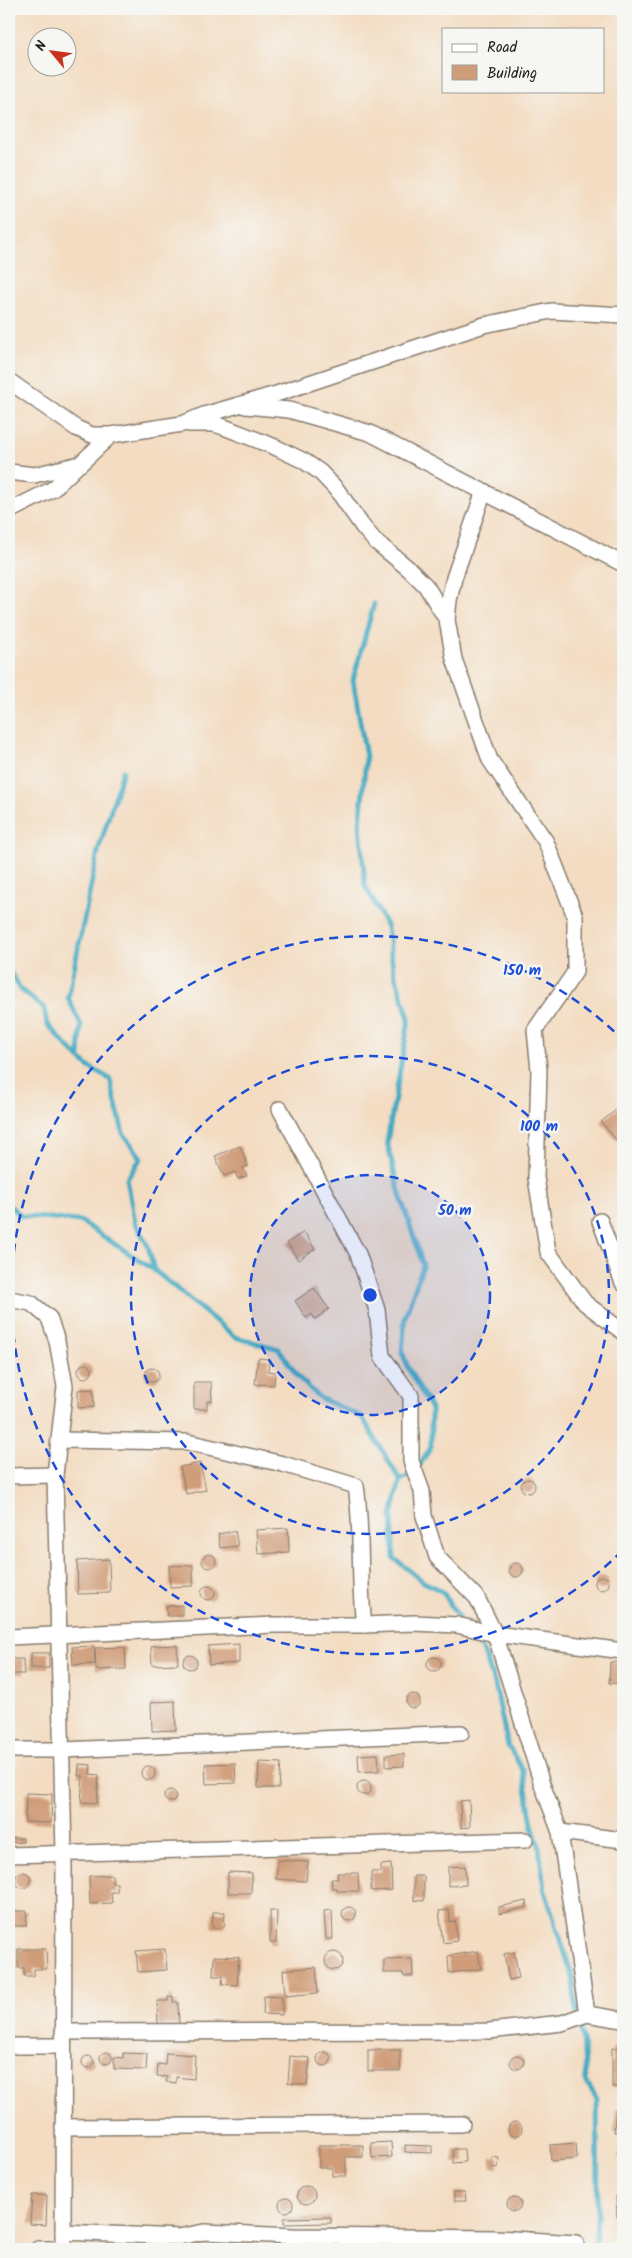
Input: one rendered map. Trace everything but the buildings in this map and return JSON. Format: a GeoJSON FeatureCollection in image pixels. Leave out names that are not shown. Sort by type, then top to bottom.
{"type":"FeatureCollection","features":[{"type":"Feature","properties":{"kind":"street"},"geometry":{"type":"LineString","coordinates":[[182,424],[484,325],[551,311],[623,315]]}},
{"type":"Feature","properties":{"kind":"street"},"geometry":{"type":"LineString","coordinates":[[9,381],[76,428],[92,434],[111,435],[182,424],[214,424],[276,447],[304,460],[320,472],[337,490],[375,541],[426,586],[447,620]]}},
{"type":"Feature","properties":{"kind":"street"},"geometry":{"type":"LineString","coordinates":[[237,406],[289,410],[370,432],[623,564]]}},
{"type":"Feature","properties":{"kind":"street"},"geometry":{"type":"LineString","coordinates":[[9,511],[53,489],[111,435]]}},
{"type":"Feature","properties":{"kind":"street"},"geometry":{"type":"LineString","coordinates":[[9,472],[34,475],[80,464]]}},
{"type":"Feature","properties":{"kind":"street"},"geometry":{"type":"LineString","coordinates":[[484,491],[454,578],[447,620],[454,658],[490,760],[546,842],[576,916],[575,972],[535,1030],[539,1070],[536,1178],[548,1252],[586,1303],[623,1332]]}},
{"type":"Feature","properties":{"kind":"street"},"geometry":{"type":"LineString","coordinates":[[280,1109],[358,1254],[377,1310],[382,1356],[411,1396],[411,1461],[422,1491],[424,1516],[437,1557],[477,1598],[495,1634],[542,1784],[560,1832],[587,2014]]}},
{"type":"Feature","properties":{"kind":"street"},"geometry":{"type":"LineString","coordinates":[[600,1221],[623,1284]]}},
{"type":"Feature","properties":{"kind":"street"},"geometry":{"type":"LineString","coordinates":[[9,1299],[31,1303],[49,1318],[57,1341],[65,1386],[55,1475],[64,1854],[62,2039],[64,2249],[38,2249]]}},
{"type":"Feature","properties":{"kind":"street"},"geometry":{"type":"LineString","coordinates":[[59,1440],[187,1442],[283,1464],[356,1486],[359,1508],[360,1593],[364,1625]]}},
{"type":"Feature","properties":{"kind":"street"},"geometry":{"type":"LineString","coordinates":[[9,1476],[55,1475]]}},
{"type":"Feature","properties":{"kind":"street"},"geometry":{"type":"LineString","coordinates":[[9,1637],[274,1625],[414,1623],[456,1625],[495,1634],[623,1651]]}},
{"type":"Feature","properties":{"kind":"street"},"geometry":{"type":"LineString","coordinates":[[9,1750],[62,1750],[461,1733]]}},
{"type":"Feature","properties":{"kind":"street"},"geometry":{"type":"LineString","coordinates":[[560,1832],[623,1840]]}},
{"type":"Feature","properties":{"kind":"street"},"geometry":{"type":"LineString","coordinates":[[9,1854],[525,1840]]}},
{"type":"Feature","properties":{"kind":"street"},"geometry":{"type":"LineString","coordinates":[[9,2046],[62,2039],[489,2031],[562,2023],[587,2014],[623,2020]]}},
{"type":"Feature","properties":{"kind":"street"},"geometry":{"type":"LineString","coordinates":[[63,2127],[462,2124]]}},
{"type":"Feature","properties":{"kind":"street"},"geometry":{"type":"LineString","coordinates":[[64,2232],[179,2237],[204,2232],[293,2236],[466,2237],[576,2243]]}},
{"type":"Feature","properties":{"kind":"waterway"},"geometry":{"type":"LineString","coordinates":[[374,604],[353,680],[366,757],[360,824],[365,885],[387,927],[393,968],[409,1019],[387,1142],[400,1195],[423,1265],[405,1317],[402,1352],[408,1368],[431,1409],[431,1447],[415,1473],[400,1480],[392,1516],[394,1558],[422,1581],[443,1592],[458,1617]]}},
{"type":"Feature","properties":{"kind":"waterway"},"geometry":{"type":"LineString","coordinates":[[79,1058],[81,1025],[68,998],[98,851],[123,771]]}},
{"type":"Feature","properties":{"kind":"waterway"},"geometry":{"type":"LineString","coordinates":[[9,970],[21,990],[44,1008],[47,1024],[69,1048],[89,1067],[110,1079],[123,1133],[141,1158],[127,1179],[135,1222],[148,1246],[154,1270],[235,1337],[279,1349],[298,1377],[320,1398],[362,1417],[400,1480]]}},
{"type":"Feature","properties":{"kind":"waterway"},"geometry":{"type":"LineString","coordinates":[[9,1205],[21,1216],[80,1221],[154,1270]]}},
{"type":"Feature","properties":{"kind":"waterway"},"geometry":{"type":"LineString","coordinates":[[478,1645],[484,1653],[495,1685],[508,1746],[523,1770],[532,1824],[539,1846],[544,1888],[573,1978],[575,2005],[583,2038],[586,2081],[597,2099],[598,2205],[595,2249]]}}]}
